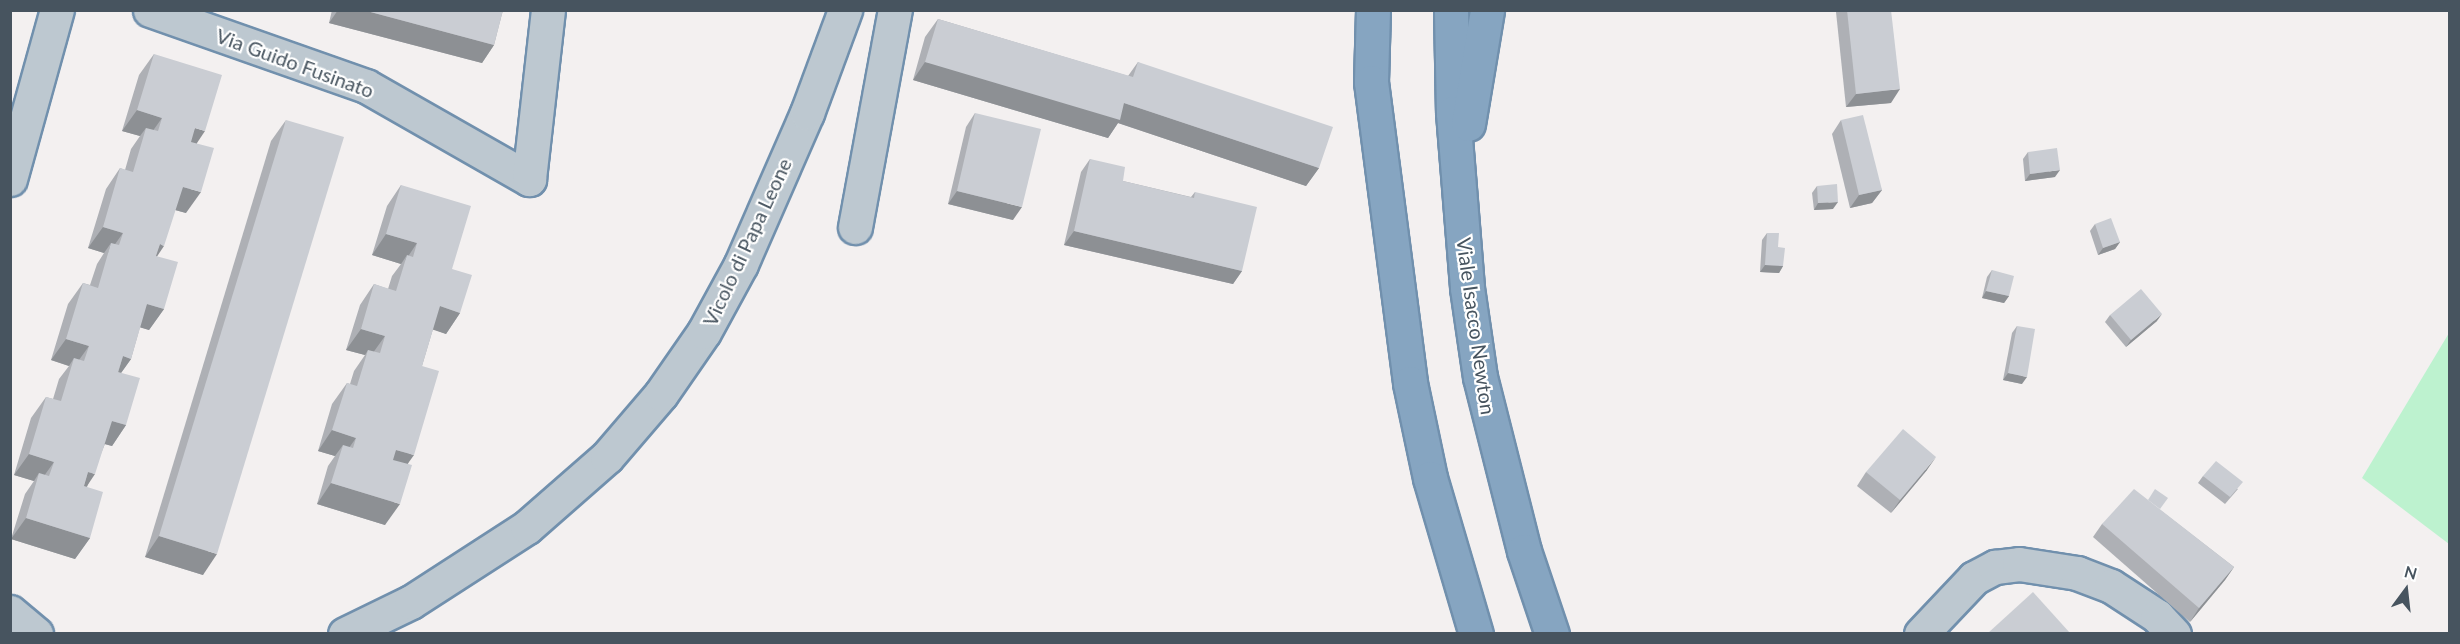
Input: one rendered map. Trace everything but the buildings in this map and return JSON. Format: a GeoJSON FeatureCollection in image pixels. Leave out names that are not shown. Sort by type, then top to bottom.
{"type":"FeatureCollection","features":[{"type":"Feature","properties":{"kind":"highway"},"geometry":{"type":"LineString","coordinates":[[1354,10],[1371,82],[1410,383],[1430,478],[1476,633]]}},
{"type":"Feature","properties":{"kind":"highway"},"geometry":{"type":"LineString","coordinates":[[1371,82],[1372,10]]}},
{"type":"Feature","properties":{"kind":"highway","name":"Viale Isacco Newton"},"geometry":{"type":"LineString","coordinates":[[1451,10],[1459,183],[1467,288],[1480,378],[1521,541],[1552,633]]}},
{"type":"Feature","properties":{"kind":"highway"},"geometry":{"type":"LineString","coordinates":[[1459,183],[1487,10]]}},
{"type":"Feature","properties":{"kind":"street"},"geometry":{"type":"LineString","coordinates":[[10,179],[16,145],[57,10]]}},
{"type":"Feature","properties":{"kind":"street","name":"Via Guido Fusinato"},"geometry":{"type":"LineString","coordinates":[[150,10],[366,86],[529,178],[548,10]]}},
{"type":"Feature","properties":{"kind":"street","name":"Vicolo di Papa Leone"},"geometry":{"type":"LineString","coordinates":[[345,633],[411,602],[527,527],[598,465],[661,394],[704,332],[741,264],[807,113],[845,10]]}},
{"type":"Feature","properties":{"kind":"street"},"geometry":{"type":"LineString","coordinates":[[855,227],[896,10]]}},
{"type":"Feature","properties":{"kind":"street"},"geometry":{"type":"LineString","coordinates":[[1921,633],[1974,578],[1995,567],[2019,564],[2077,573],[2111,585],[2157,616],[2174,633]]}},
{"type":"Feature","properties":{"kind":"street"},"geometry":{"type":"LineString","coordinates":[[10,612],[36,633]]}},
{"type":"Feature","properties":{"kind":"green space"},"geometry":{"type":"Polygon","coordinates":[[[2449,333],[2449,544],[2362,478],[2449,333]]]}}]}
